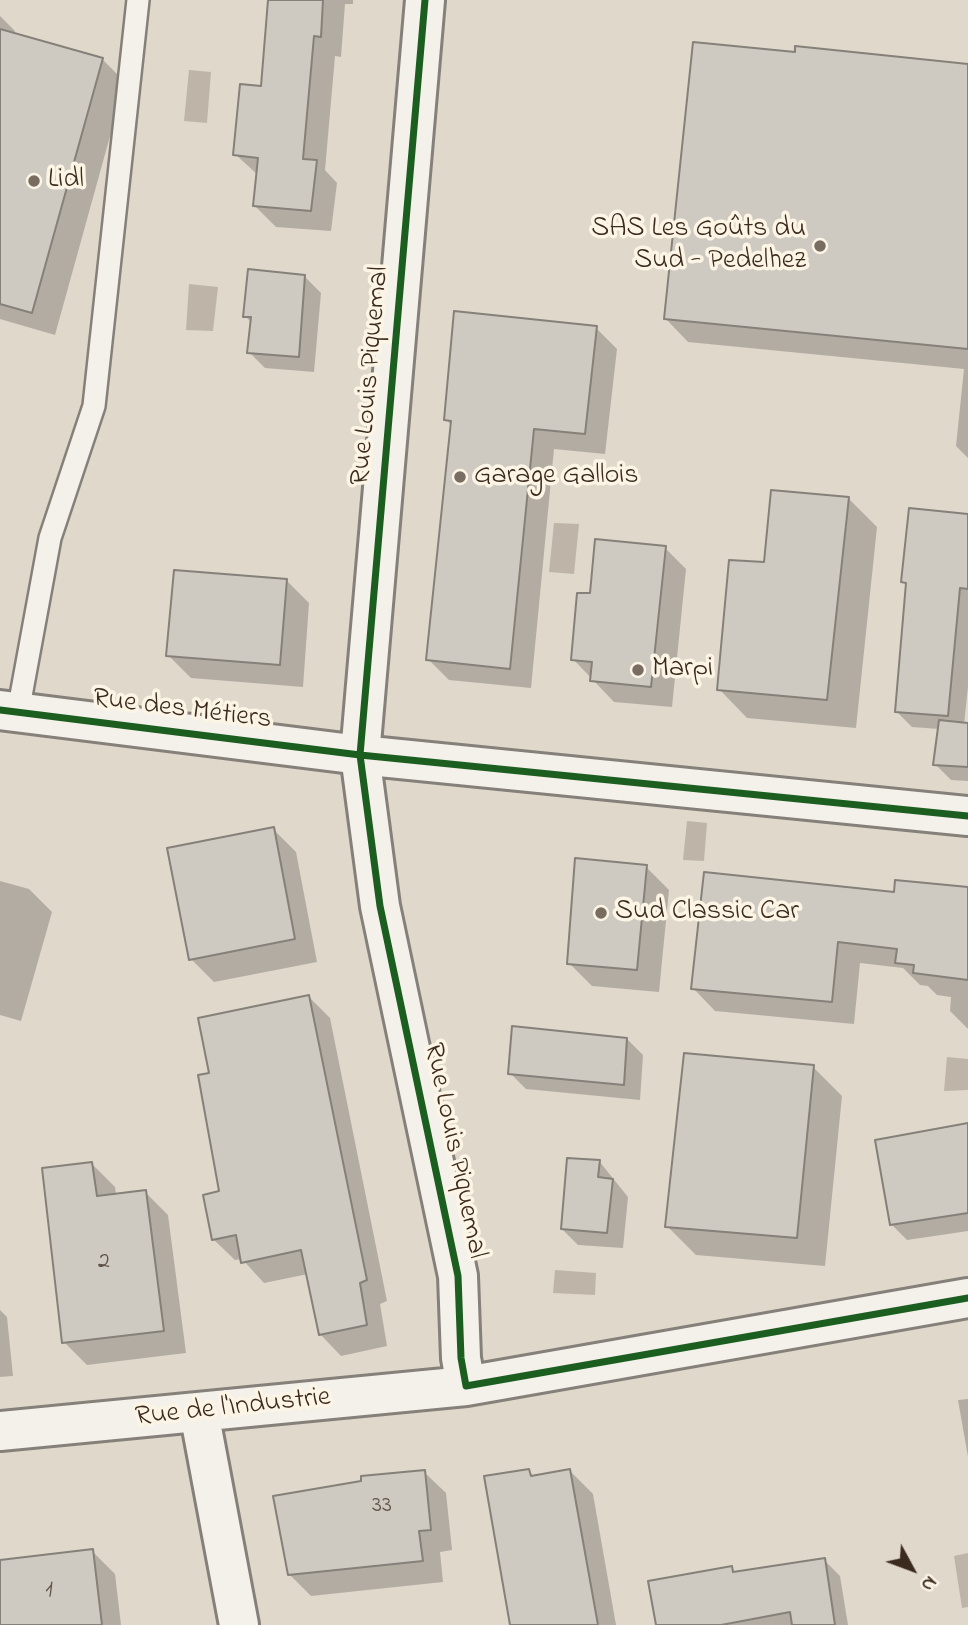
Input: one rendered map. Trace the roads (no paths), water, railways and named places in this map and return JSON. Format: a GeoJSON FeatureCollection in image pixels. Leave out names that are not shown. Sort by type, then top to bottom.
{"type":"FeatureCollection","features":[{"type":"Feature","properties":{"kind":"street","name":"Rue Louis Piquemal"},"geometry":{"type":"LineString","coordinates":[[425,0],[360,755],[380,906],[458,1276],[461,1358],[466,1386]]}},
{"type":"Feature","properties":{"kind":"street","name":"Rue des Métiers"},"geometry":{"type":"LineString","coordinates":[[9,711],[360,755]]}},
{"type":"Feature","properties":{"kind":"street"},"geometry":{"type":"LineString","coordinates":[[360,755],[968,816]]}},
{"type":"Feature","properties":{"kind":"street"},"geometry":{"type":"LineString","coordinates":[[466,1386],[968,1298]]}},
{"type":"Feature","properties":{"kind":"street","name":"Rue de l'Industrie"},"geometry":{"type":"LineString","coordinates":[[0,1431],[466,1386]]}},
{"type":"Feature","properties":{"kind":"street"},"geometry":{"type":"LineString","coordinates":[[199,1412],[239,1625]]}},
{"type":"Feature","properties":{"kind":"lane"},"geometry":{"type":"LineString","coordinates":[[9,711],[50,538],[94,406],[138,0]]}},
{"type":"Feature","properties":{"kind":"place","name":"Lidl"},"geometry":{"type":"Point","coordinates":[34,181]}},
{"type":"Feature","properties":{"kind":"place","name":"SAS Les Goûts du Sud - Pedelhez"},"geometry":{"type":"Point","coordinates":[820,246]}},
{"type":"Feature","properties":{"kind":"place","name":"Garage Gallois"},"geometry":{"type":"Point","coordinates":[460,477]}},
{"type":"Feature","properties":{"kind":"place","name":"Marpi"},"geometry":{"type":"Point","coordinates":[638,670]}},
{"type":"Feature","properties":{"kind":"place","name":"Sud Classic Car"},"geometry":{"type":"Point","coordinates":[601,913]}}]}
